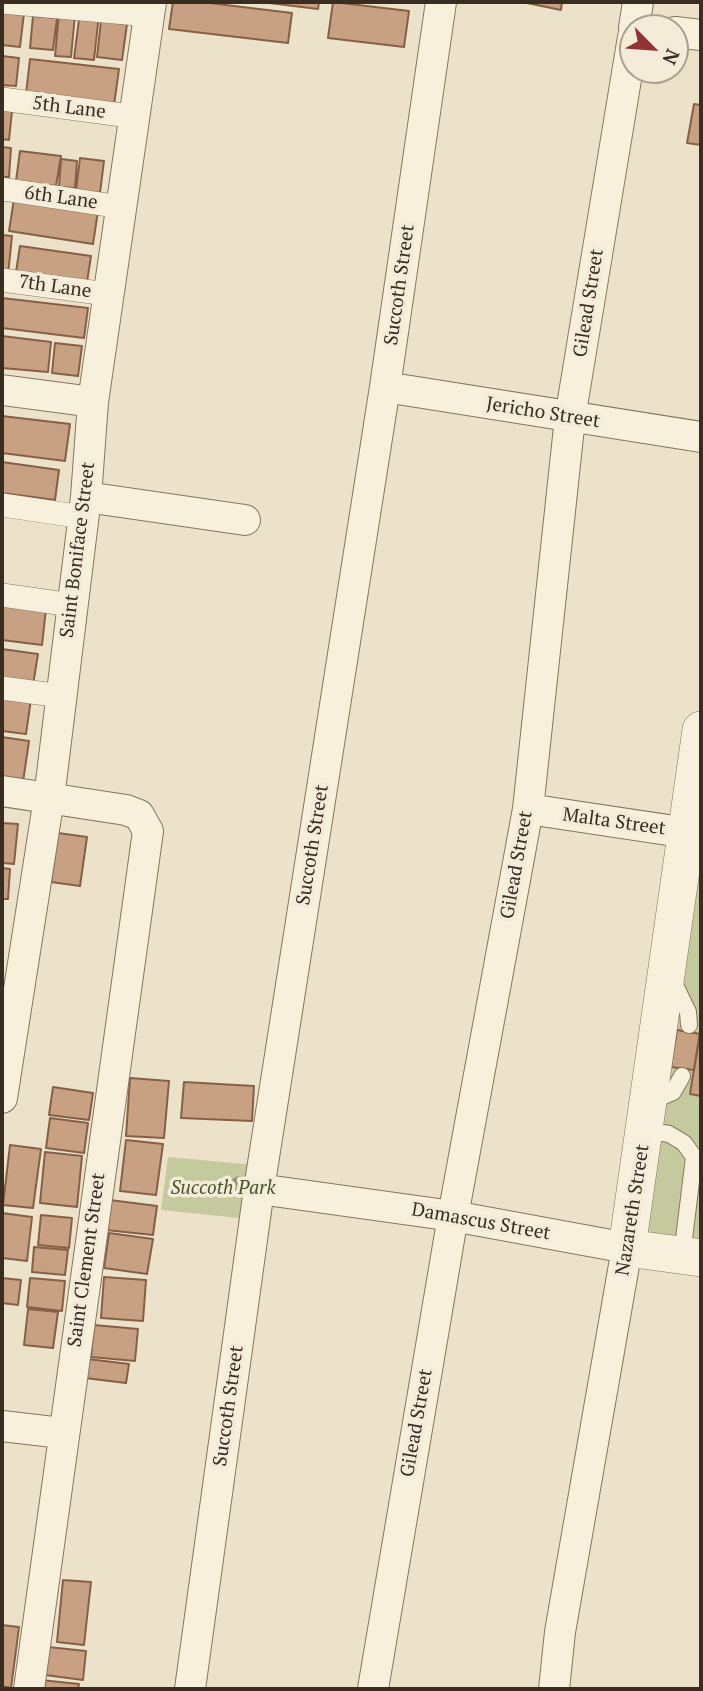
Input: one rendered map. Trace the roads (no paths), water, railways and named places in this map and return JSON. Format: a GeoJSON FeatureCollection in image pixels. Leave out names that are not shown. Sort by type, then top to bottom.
{"type":"FeatureCollection","features":[{"type":"Feature","properties":{"kind":"street"},"geometry":{"type":"LineString","coordinates":[[2,2],[150,8]]}},
{"type":"Feature","properties":{"kind":"street","name":"Succoth Street"},"geometry":{"type":"LineString","coordinates":[[190,1689],[259,1189],[385,387],[442,2]]}},
{"type":"Feature","properties":{"kind":"street","name":"Saint Boniface Street"},"geometry":{"type":"LineString","coordinates":[[2,1098],[49,798],[84,507],[93,402],[150,8]]}},
{"type":"Feature","properties":{"kind":"street","name":"Gilead Street"},"geometry":{"type":"LineString","coordinates":[[373,1689],[453,1216],[528,809],[570,418],[625,84]]}},
{"type":"Feature","properties":{"kind":"street","name":"5th Lane"},"geometry":{"type":"LineString","coordinates":[[2,99],[136,117]]}},
{"type":"Feature","properties":{"kind":"street","name":"6th Lane"},"geometry":{"type":"LineString","coordinates":[[2,189],[121,207]]}},
{"type":"Feature","properties":{"kind":"street","name":"7th Lane"},"geometry":{"type":"LineString","coordinates":[[2,280],[107,294]]}},
{"type":"Feature","properties":{"kind":"street","name":"Jericho Street"},"geometry":{"type":"LineString","coordinates":[[385,387],[701,437]]}},
{"type":"Feature","properties":{"kind":"street"},"geometry":{"type":"LineString","coordinates":[[2,390],[93,402]]}},
{"type":"Feature","properties":{"kind":"street"},"geometry":{"type":"LineString","coordinates":[[2,505],[84,507],[246,520]]}},
{"type":"Feature","properties":{"kind":"street"},"geometry":{"type":"LineString","coordinates":[[2,595],[72,605]]}},
{"type":"Feature","properties":{"kind":"street"},"geometry":{"type":"LineString","coordinates":[[2,688],[61,696]]}},
{"type":"Feature","properties":{"kind":"street","name":"Nazareth Street"},"geometry":{"type":"LineString","coordinates":[[554,1689],[560,1632],[628,1248],[667,968],[694,834],[701,730]]}},
{"type":"Feature","properties":{"kind":"street"},"geometry":{"type":"LineString","coordinates":[[2,791],[49,798]]}},
{"type":"Feature","properties":{"kind":"street","name":"Saint Clement Street"},"geometry":{"type":"LineString","coordinates":[[29,1689],[62,1433],[148,831],[139,815],[126,810],[49,798]]}},
{"type":"Feature","properties":{"kind":"street","name":"Malta Street"},"geometry":{"type":"LineString","coordinates":[[528,809],[694,834]]}},
{"type":"Feature","properties":{"kind":"street","name":"Damascus Street"},"geometry":{"type":"LineString","coordinates":[[259,1189],[453,1216],[628,1248],[692,1256]]}},
{"type":"Feature","properties":{"kind":"street"},"geometry":{"type":"LineString","coordinates":[[2,1426],[62,1433]]}},
{"type":"Feature","properties":{"kind":"lane"},"geometry":{"type":"LineString","coordinates":[[667,968],[688,1012],[689,1025]]}},
{"type":"Feature","properties":{"kind":"lane"},"geometry":{"type":"LineString","coordinates":[[682,1076],[673,1092],[646,1116],[690,1148],[694,1157],[692,1256]]}},
{"type":"Feature","properties":{"kind":"park label","name":"Succoth Park"},"geometry":{"type":"Point","coordinates":[223,1189]}}]}
